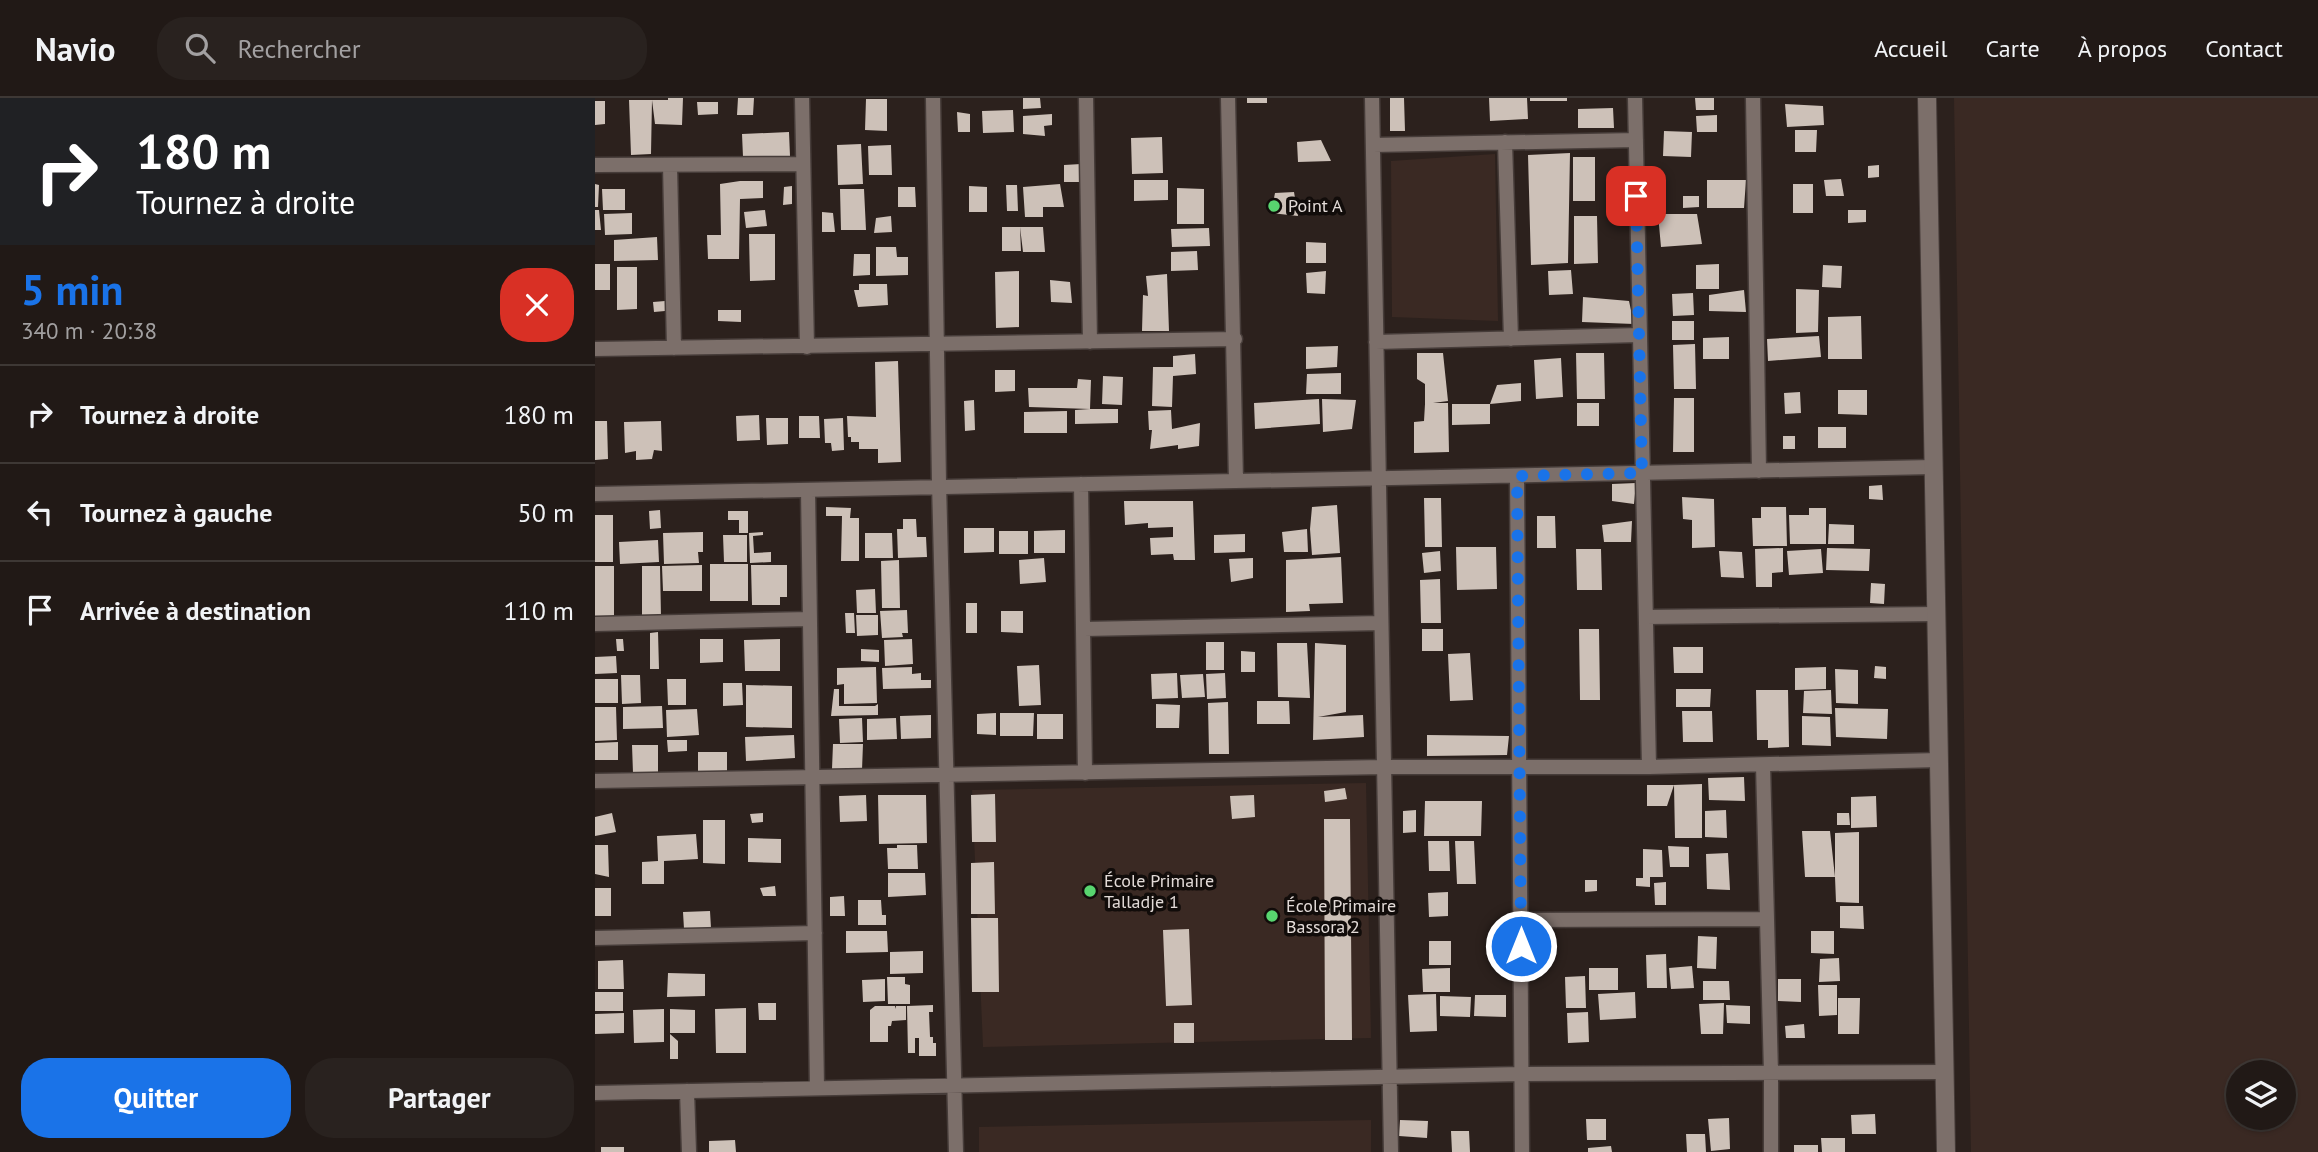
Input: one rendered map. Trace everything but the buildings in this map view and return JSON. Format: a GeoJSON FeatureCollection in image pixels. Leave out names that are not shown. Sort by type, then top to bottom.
{"type":"FeatureCollection","features":[{"type":"Feature","properties":{"kind":"street"},"geometry":{"type":"LineString","coordinates":[[802,98],[807,347]]}},
{"type":"Feature","properties":{"kind":"street"},"geometry":{"type":"LineString","coordinates":[[933,98],[956,1152]]}},
{"type":"Feature","properties":{"kind":"street"},"geometry":{"type":"LineString","coordinates":[[1086,98],[1090,342]]}},
{"type":"Feature","properties":{"kind":"street"},"geometry":{"type":"LineString","coordinates":[[1228,98],[1235,481]]}},
{"type":"Feature","properties":{"kind":"street"},"geometry":{"type":"LineString","coordinates":[[1372,98],[1391,1152]]}},
{"type":"Feature","properties":{"kind":"street"},"geometry":{"type":"LineString","coordinates":[[1635,98],[1649,767]]}},
{"type":"Feature","properties":{"kind":"street"},"geometry":{"type":"LineString","coordinates":[[1753,98],[1759,471]]}},
{"type":"Feature","properties":{"kind":"street"},"geometry":{"type":"LineString","coordinates":[[1927,98],[1946,1152]]}},
{"type":"Feature","properties":{"kind":"street"},"geometry":{"type":"LineString","coordinates":[[1373,145],[1636,140]]}},
{"type":"Feature","properties":{"kind":"street"},"geometry":{"type":"LineString","coordinates":[[1505,142],[1511,339]]}},
{"type":"Feature","properties":{"kind":"street"},"geometry":{"type":"LineString","coordinates":[[595,165],[803,164]]}},
{"type":"Feature","properties":{"kind":"street"},"geometry":{"type":"LineString","coordinates":[[670,165],[674,348]]}},
{"type":"Feature","properties":{"kind":"street"},"geometry":{"type":"LineString","coordinates":[[1376,342],[1639,335]]}},
{"type":"Feature","properties":{"kind":"street"},"geometry":{"type":"LineString","coordinates":[[595,349],[1234,339]]}},
{"type":"Feature","properties":{"kind":"street"},"geometry":{"type":"LineString","coordinates":[[595,494],[1933,467]]}},
{"type":"Feature","properties":{"kind":"street"},"geometry":{"type":"LineString","coordinates":[[1517,476],[1522,1152]]}},
{"type":"Feature","properties":{"kind":"street"},"geometry":{"type":"LineString","coordinates":[[1081,484],[1085,773]]}},
{"type":"Feature","properties":{"kind":"street"},"geometry":{"type":"LineString","coordinates":[[808,490],[817,1088]]}},
{"type":"Feature","properties":{"kind":"street"},"geometry":{"type":"LineString","coordinates":[[1646,617],[1936,614]]}},
{"type":"Feature","properties":{"kind":"street"},"geometry":{"type":"LineString","coordinates":[[595,624],[810,619]]}},
{"type":"Feature","properties":{"kind":"street"},"geometry":{"type":"LineString","coordinates":[[1084,629],[1381,623]]}},
{"type":"Feature","properties":{"kind":"street"},"geometry":{"type":"LineString","coordinates":[[595,781],[1384,767],[1649,767],[1939,760]]}},
{"type":"Feature","properties":{"kind":"street"},"geometry":{"type":"LineString","coordinates":[[1763,765],[1771,1152]]}},
{"type":"Feature","properties":{"kind":"street"},"geometry":{"type":"LineString","coordinates":[[1521,920],[1767,919]]}},
{"type":"Feature","properties":{"kind":"street"},"geometry":{"type":"LineString","coordinates":[[595,938],[815,933]]}},
{"type":"Feature","properties":{"kind":"street"},"geometry":{"type":"LineString","coordinates":[[595,1093],[1521,1074],[1944,1072]]}},
{"type":"Feature","properties":{"kind":"street"},"geometry":{"type":"LineString","coordinates":[[687,1091],[689,1152]]}},
{"type":"Feature","properties":{"kind":"shaded area"},"geometry":{"type":"Polygon","coordinates":[[[1954,98],[2318,98],[2318,1152],[1971,1152],[1954,98]]]}},
{"type":"Feature","properties":{"kind":"shaded area"},"geometry":{"type":"Polygon","coordinates":[[[1495,154],[1498,321],[1392,317],[1391,161],[1495,154]]]}},
{"type":"Feature","properties":{"kind":"shaded area"},"geometry":{"type":"Polygon","coordinates":[[[1366,783],[1371,1038],[983,1047],[972,790],[1366,783]]]}},
{"type":"Feature","properties":{"kind":"shaded area"},"geometry":{"type":"Polygon","coordinates":[[[1371,1120],[1371,1152],[979,1152],[979,1127],[1371,1120]]]}},
{"type":"Feature","properties":{"kind":"place","name":"Point A"},"geometry":{"type":"Point","coordinates":[1274,206]}},
{"type":"Feature","properties":{"kind":"place","name":"École Primaire Talladje 1"},"geometry":{"type":"Point","coordinates":[1090,891]}},
{"type":"Feature","properties":{"kind":"place","name":"École Primaire Bassora 2"},"geometry":{"type":"Point","coordinates":[1272,916]}},
{"type":"Feature","properties":{"kind":"route"},"geometry":{"type":"LineString","coordinates":[[1521,946],[1517,476],[1642,473],[1636,196]]}}]}
